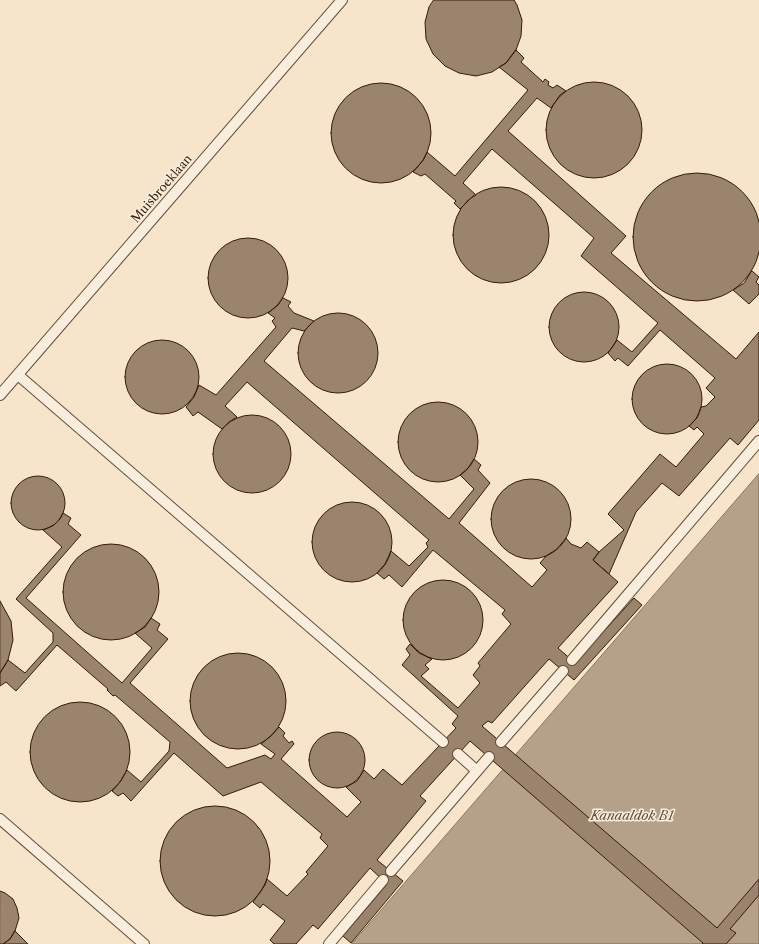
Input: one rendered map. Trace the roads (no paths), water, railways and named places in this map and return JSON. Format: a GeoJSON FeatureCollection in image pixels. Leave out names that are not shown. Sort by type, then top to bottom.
{"type":"FeatureCollection","features":[{"type":"Feature","properties":{"kind":"lane","name":"Muisbroeklaan"},"geometry":{"type":"LineString","coordinates":[[0,395],[342,0]]}},
{"type":"Feature","properties":{"kind":"lane"},"geometry":{"type":"LineString","coordinates":[[18,375],[443,742]]}},
{"type":"Feature","properties":{"kind":"lane"},"geometry":{"type":"LineString","coordinates":[[572,660],[759,441]]}},
{"type":"Feature","properties":{"kind":"lane"},"geometry":{"type":"LineString","coordinates":[[501,742],[563,671]]}},
{"type":"Feature","properties":{"kind":"lane"},"geometry":{"type":"LineString","coordinates":[[458,754],[477,771]]}},
{"type":"Feature","properties":{"kind":"lane"},"geometry":{"type":"LineString","coordinates":[[391,871],[489,757]]}},
{"type":"Feature","properties":{"kind":"lane"},"geometry":{"type":"LineString","coordinates":[[0,819],[144,944]]}},
{"type":"Feature","properties":{"kind":"lane"},"geometry":{"type":"LineString","coordinates":[[329,944],[383,880]]}},
{"type":"Feature","properties":{"kind":"water","name":"Kanaaldok B1"},"geometry":{"type":"Polygon","coordinates":[[[759,474],[759,944],[352,944],[759,474]]]}}]}
